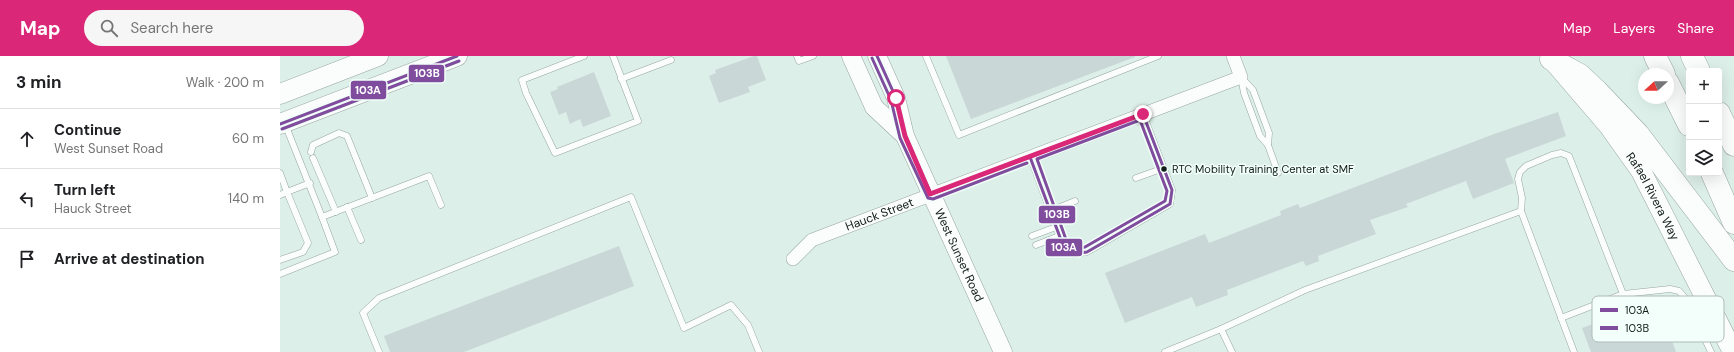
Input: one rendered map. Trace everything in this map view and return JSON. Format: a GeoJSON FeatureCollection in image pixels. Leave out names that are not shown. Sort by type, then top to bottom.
{"type":"FeatureCollection","features":[{"type":"Feature","properties":{"kind":"highway"},"geometry":{"type":"LineString","coordinates":[[1655,56],[1661,68]]}},
{"type":"Feature","properties":{"kind":"highway"},"geometry":{"type":"LineString","coordinates":[[1692,56],[1698,68]]}},
{"type":"Feature","properties":{"kind":"highway"},"geometry":{"type":"LineString","coordinates":[[1550,57],[1580,75],[1638,134],[1734,260]]}},
{"type":"Feature","properties":{"kind":"highway"},"geometry":{"type":"LineString","coordinates":[[1674,95],[1686,119]]}},
{"type":"Feature","properties":{"kind":"highway"},"geometry":{"type":"LineString","coordinates":[[1722,119],[1734,145]]}},
{"type":"Feature","properties":{"kind":"highway"},"geometry":{"type":"LineString","coordinates":[[1713,176],[1734,223]]}},
{"type":"Feature","properties":{"kind":"main road"},"geometry":{"type":"LineString","coordinates":[[280,94],[378,56]]}},
{"type":"Feature","properties":{"kind":"main road","name":"West Sunset Road"},"geometry":{"type":"LineString","coordinates":[[851,56],[874,107],[905,136]]}},
{"type":"Feature","properties":{"kind":"main road","name":"West Sunset Road"},"geometry":{"type":"LineString","coordinates":[[877,56],[896,98],[905,136],[1003,352]]}},
{"type":"Feature","properties":{"kind":"main road","name":"Rafael Rivera Way"},"geometry":{"type":"LineString","coordinates":[[1550,57],[1609,126],[1641,171],[1705,296]]}},
{"type":"Feature","properties":{"kind":"main road"},"geometry":{"type":"LineString","coordinates":[[282,124],[447,58]]}},
{"type":"Feature","properties":{"kind":"main road","name":"Rafael Rivera Way"},"geometry":{"type":"LineString","coordinates":[[1724,334],[1733,352]]}},
{"type":"Feature","properties":{"kind":"street"},"geometry":{"type":"LineString","coordinates":[[1233,56],[1241,77]]}},
{"type":"Feature","properties":{"kind":"street","name":"Hauck Street"},"geometry":{"type":"LineString","coordinates":[[793,259],[812,240],[1241,77]]}},
{"type":"Feature","properties":{"kind":"lane"},"geometry":{"type":"LineString","coordinates":[[584,56],[522,80],[526,93],[555,153],[638,121],[613,56]]}},
{"type":"Feature","properties":{"kind":"lane"},"geometry":{"type":"LineString","coordinates":[[797,56],[799,61],[813,56]]}},
{"type":"Feature","properties":{"kind":"lane"},"geometry":{"type":"LineString","coordinates":[[926,56],[959,135],[1158,56]]}},
{"type":"Feature","properties":{"kind":"lane"},"geometry":{"type":"LineString","coordinates":[[621,79],[672,60]]}},
{"type":"Feature","properties":{"kind":"lane"},"geometry":{"type":"LineString","coordinates":[[1241,77],[1244,94],[1260,136],[1268,145],[1278,173]]}},
{"type":"Feature","properties":{"kind":"lane"},"geometry":{"type":"LineString","coordinates":[[1241,77],[1253,90],[1269,133],[1268,145]]}},
{"type":"Feature","properties":{"kind":"lane"},"geometry":{"type":"LineString","coordinates":[[1030,156],[1064,248],[1073,254],[1087,252],[1170,204],[1172,190],[1143,114]]}},
{"type":"Feature","properties":{"kind":"lane"},"geometry":{"type":"LineString","coordinates":[[280,274],[335,252],[310,183],[282,124]]}},
{"type":"Feature","properties":{"kind":"lane"},"geometry":{"type":"LineString","coordinates":[[336,212],[312,155],[313,145],[339,133],[347,136],[372,198]]}},
{"type":"Feature","properties":{"kind":"lane"},"geometry":{"type":"LineString","coordinates":[[1574,352],[1521,211],[1522,198],[1518,179],[1520,172],[1526,166],[1552,155],[1561,153],[1569,156],[1623,294]]}},
{"type":"Feature","properties":{"kind":"lane"},"geometry":{"type":"LineString","coordinates":[[1136,178],[1164,168]]}},
{"type":"Feature","properties":{"kind":"lane"},"geometry":{"type":"LineString","coordinates":[[280,174],[308,243],[303,252],[280,260]]}},
{"type":"Feature","properties":{"kind":"lane"},"geometry":{"type":"LineString","coordinates":[[322,217],[429,176],[441,205]]}},
{"type":"Feature","properties":{"kind":"lane"},"geometry":{"type":"LineString","coordinates":[[280,195],[310,183]]}},
{"type":"Feature","properties":{"kind":"lane"},"geometry":{"type":"LineString","coordinates":[[379,352],[363,312],[379,298],[631,197],[684,328],[731,305],[748,325],[759,352]]}},
{"type":"Feature","properties":{"kind":"lane"},"geometry":{"type":"LineString","coordinates":[[1050,211],[1075,201]]}},
{"type":"Feature","properties":{"kind":"lane"},"geometry":{"type":"LineString","coordinates":[[347,207],[360,240]]}},
{"type":"Feature","properties":{"kind":"lane"},"geometry":{"type":"LineString","coordinates":[[1165,352],[1221,329],[1305,290],[1521,211]]}},
{"type":"Feature","properties":{"kind":"lane"},"geometry":{"type":"LineString","coordinates":[[1032,236],[1056,227]]}},
{"type":"Feature","properties":{"kind":"lane"},"geometry":{"type":"LineString","coordinates":[[1036,246],[1060,236]]}},
{"type":"Feature","properties":{"kind":"lane"},"geometry":{"type":"LineString","coordinates":[[1618,296],[1623,294],[1670,289],[1678,291],[1683,296]]}},
{"type":"Feature","properties":{"kind":"lane"},"geometry":{"type":"LineString","coordinates":[[1561,318],[1592,306]]}},
{"type":"Feature","properties":{"kind":"lane"},"geometry":{"type":"LineString","coordinates":[[1221,329],[1232,352]]}},
{"type":"Feature","properties":{"kind":"lane"},"geometry":{"type":"LineString","coordinates":[[1706,342],[1711,352]]}},
{"type":"Feature","properties":{"kind":"building"},"geometry":{"type":"Polygon","coordinates":[[[757,56],[766,80],[748,87],[750,92],[719,103],[709,76],[716,73],[715,70],[757,56]]]}},
{"type":"Feature","properties":{"kind":"building"},"geometry":{"type":"Polygon","coordinates":[[[946,56],[1135,56],[1135,57],[971,119],[946,56]]]}},
{"type":"Feature","properties":{"kind":"building"},"geometry":{"type":"Polygon","coordinates":[[[594,72],[611,116],[583,127],[580,119],[570,124],[566,112],[559,115],[550,92],[558,89],[557,87],[594,72]]]}},
{"type":"Feature","properties":{"kind":"building"},"geometry":{"type":"Polygon","coordinates":[[[1558,112],[1566,136],[1505,159],[1514,183],[1473,199],[1466,181],[1406,204],[1408,207],[1370,220],[1376,234],[1318,256],[1319,261],[1306,266],[1303,261],[1227,290],[1228,295],[1196,307],[1192,297],[1125,323],[1105,273],[1205,234],[1209,243],[1281,215],[1280,211],[1298,204],[1300,208],[1494,134],[1558,112]]]}},
{"type":"Feature","properties":{"kind":"building"},"geometry":{"type":"Polygon","coordinates":[[[619,246],[634,286],[464,352],[390,352],[384,336],[619,246]]]}},
{"type":"Feature","properties":{"kind":"building"},"geometry":{"type":"Polygon","coordinates":[[[1592,324],[1592,342],[1672,342],[1676,352],[1591,352],[1582,328],[1592,324]]]}},
{"type":"Feature","properties":{"kind":"transit line","name":"103A"},"geometry":{"type":"LineString","coordinates":[[280,124],[457,56]]}},
{"type":"Feature","properties":{"kind":"transit line","name":"103A"},"geometry":{"type":"LineString","coordinates":[[877,56],[896,98],[905,136],[931,194],[1030,157]]}},
{"type":"Feature","properties":{"kind":"transit line","name":"103B"},"geometry":{"type":"LineString","coordinates":[[872,58],[891,100],[900,138],[928,198],[933,199],[1027,163]]}},
{"type":"Feature","properties":{"kind":"transit line","name":"103B"},"geometry":{"type":"LineString","coordinates":[[282,129],[459,61]]}},
{"type":"Feature","properties":{"kind":"transit line","name":"103A"},"geometry":{"type":"LineString","coordinates":[[1143,114],[1172,190],[1170,204],[1087,252],[1073,254],[1064,248],[1030,157],[1143,114]]}},
{"type":"Feature","properties":{"kind":"transit line","name":"103B"},"geometry":{"type":"LineString","coordinates":[[1140,120],[1167,191],[1165,201],[1085,247],[1074,249],[1068,245],[1037,159],[1140,120]]}},
{"type":"Feature","properties":{"kind":"place","name":"RTC Mobility Training Center at SMF"},"geometry":{"type":"Point","coordinates":[1164,169]}},
{"type":"Feature","properties":{"kind":"route"},"geometry":{"type":"LineString","coordinates":[[896,98],[905,136],[930,194],[1143,114]]}}]}
